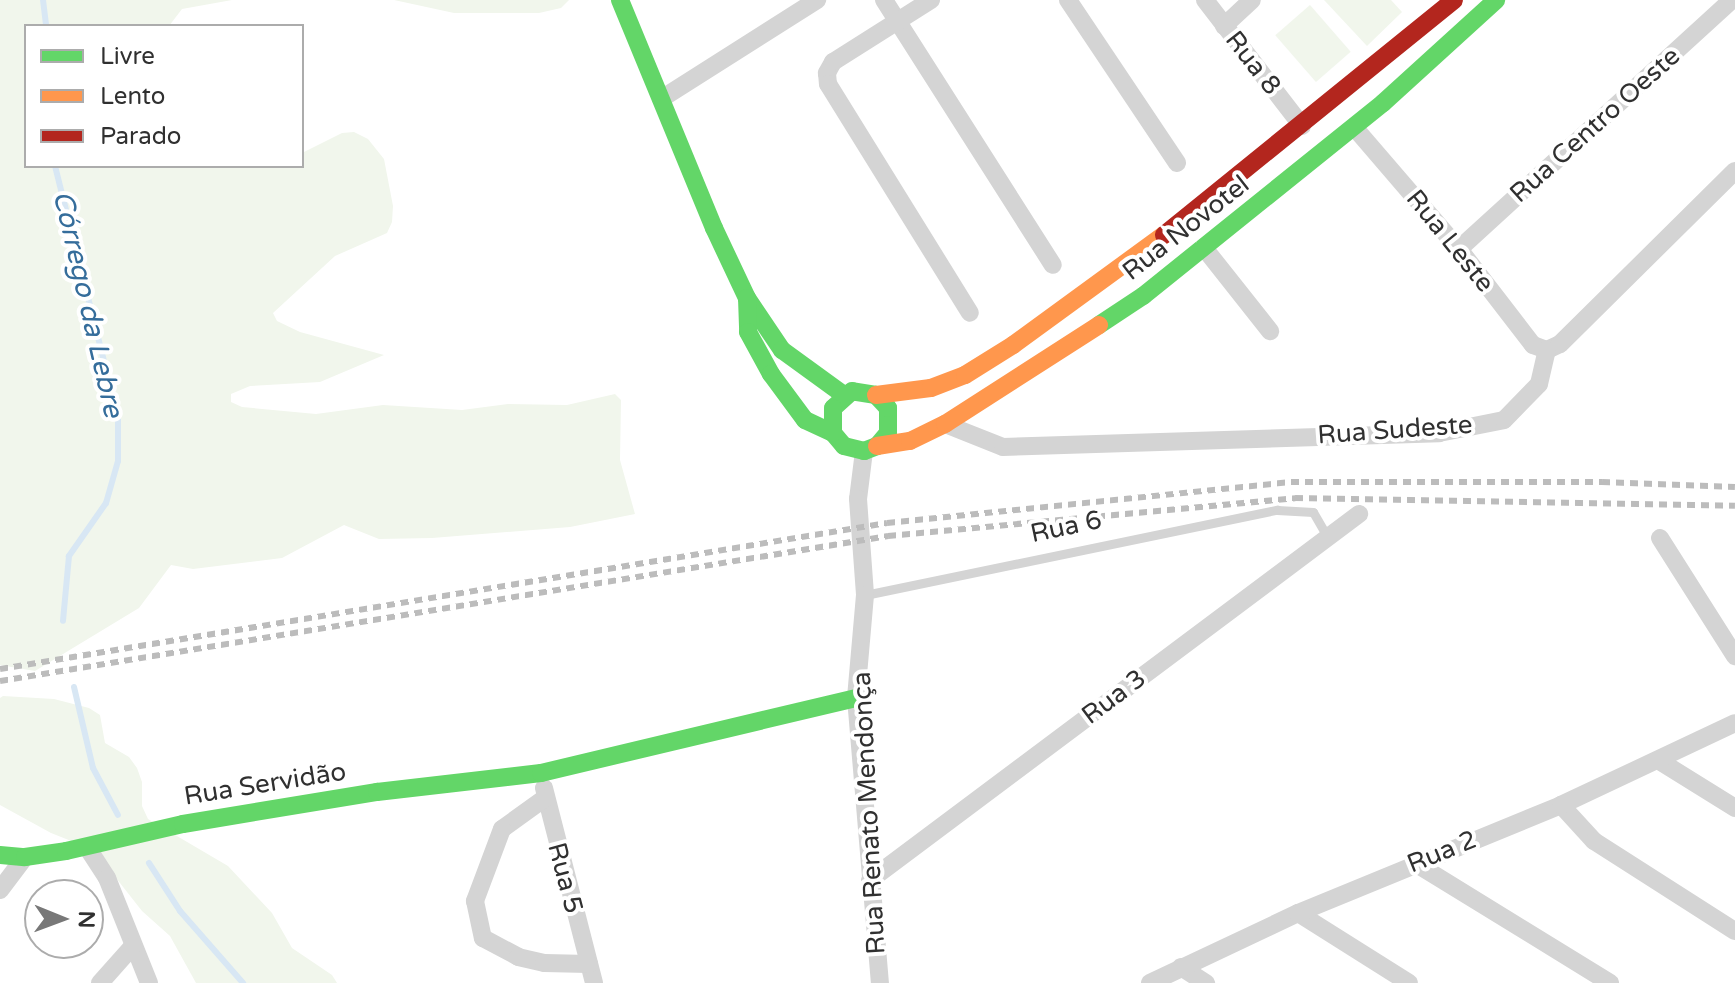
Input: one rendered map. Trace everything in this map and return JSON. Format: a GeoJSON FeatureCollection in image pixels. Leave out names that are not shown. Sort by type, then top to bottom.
{"type":"FeatureCollection","features":[{"type":"Feature","properties":{"kind":"street"},"geometry":{"type":"LineString","coordinates":[[620,0],[714,228],[747,298],[782,350],[844,395]]}},
{"type":"Feature","properties":{"kind":"street"},"geometry":{"type":"LineString","coordinates":[[661,99],[817,0]]}},
{"type":"Feature","properties":{"kind":"street"},"geometry":{"type":"LineString","coordinates":[[884,0],[1053,265]]}},
{"type":"Feature","properties":{"kind":"street"},"geometry":{"type":"LineString","coordinates":[[1068,0],[1177,163]]}},
{"type":"Feature","properties":{"kind":"street","name":"Rua 8"},"geometry":{"type":"LineString","coordinates":[[1205,0],[1302,126]]}},
{"type":"Feature","properties":{"kind":"street"},"geometry":{"type":"LineString","coordinates":[[1224,26],[1252,0]]}},
{"type":"Feature","properties":{"kind":"street","name":"Rua Novotel"},"geometry":{"type":"LineString","coordinates":[[876,395],[931,388],[965,375],[1013,345],[1171,230],[1454,0]]}},
{"type":"Feature","properties":{"kind":"street","name":"Rua Novotel"},"geometry":{"type":"LineString","coordinates":[[871,448],[910,441],[945,424],[1143,296],[1354,127],[1496,0]]}},
{"type":"Feature","properties":{"kind":"street","name":"Rua Centro Oeste"},"geometry":{"type":"LineString","coordinates":[[1459,249],[1732,0]]}},
{"type":"Feature","properties":{"kind":"street"},"geometry":{"type":"LineString","coordinates":[[921,2],[833,62],[827,73],[828,84],[970,313]]}},
{"type":"Feature","properties":{"kind":"street"},"geometry":{"type":"LineString","coordinates":[[1290,179],[1302,126],[1354,127]]}},
{"type":"Feature","properties":{"kind":"street","name":"Rua Leste"},"geometry":{"type":"LineString","coordinates":[[1354,127],[1459,249],[1533,345],[1547,350]]}},
{"type":"Feature","properties":{"kind":"street"},"geometry":{"type":"LineString","coordinates":[[1547,350],[1560,344],[1735,171]]}},
{"type":"Feature","properties":{"kind":"street"},"geometry":{"type":"LineString","coordinates":[[1205,249],[1270,331]]}},
{"type":"Feature","properties":{"kind":"street"},"geometry":{"type":"LineString","coordinates":[[747,298],[748,332],[771,374],[805,420],[838,440],[871,448],[890,425],[888,408],[876,395],[860,390],[844,395],[833,408],[838,440]]}},
{"type":"Feature","properties":{"kind":"street","name":"Rua Sudeste"},"geometry":{"type":"LineString","coordinates":[[945,424],[1003,447],[1439,433],[1504,420],[1539,384],[1547,350]]}},
{"type":"Feature","properties":{"kind":"street","name":"Rua Renato Mendonça"},"geometry":{"type":"LineString","coordinates":[[838,440],[858,499],[865,595],[856,698],[880,983]]}},
{"type":"Feature","properties":{"kind":"street","name":"Rua Renato Mendonça"},"geometry":{"type":"LineString","coordinates":[[858,499],[871,448]]}},
{"type":"Feature","properties":{"kind":"street","name":"Rua 3"},"geometry":{"type":"LineString","coordinates":[[870,880],[1359,514]]}},
{"type":"Feature","properties":{"kind":"street"},"geometry":{"type":"LineString","coordinates":[[1660,538],[1735,656]]}},
{"type":"Feature","properties":{"kind":"street"},"geometry":{"type":"LineString","coordinates":[[541,773],[856,698]]}},
{"type":"Feature","properties":{"kind":"street","name":"Rua 2"},"geometry":{"type":"LineString","coordinates":[[1150,983],[1298,913],[1561,805],[1735,723]]}},
{"type":"Feature","properties":{"kind":"street"},"geometry":{"type":"LineString","coordinates":[[1658,760],[1735,808]]}},
{"type":"Feature","properties":{"kind":"street","name":"Rua 5"},"geometry":{"type":"LineString","coordinates":[[541,773],[594,983]]}},
{"type":"Feature","properties":{"kind":"street","name":"Rua Servidão"},"geometry":{"type":"LineString","coordinates":[[0,855],[25,857],[87,847],[183,824],[377,792],[541,773]]}},
{"type":"Feature","properties":{"kind":"street"},"geometry":{"type":"LineString","coordinates":[[545,798],[502,829],[475,901],[483,938],[518,957],[544,963],[589,964]]}},
{"type":"Feature","properties":{"kind":"street"},"geometry":{"type":"LineString","coordinates":[[1561,805],[1594,841],[1735,931]]}},
{"type":"Feature","properties":{"kind":"street"},"geometry":{"type":"LineString","coordinates":[[87,847],[107,878],[132,947],[149,983]]}},
{"type":"Feature","properties":{"kind":"street"},"geometry":{"type":"LineString","coordinates":[[0,890],[25,857]]}},
{"type":"Feature","properties":{"kind":"street"},"geometry":{"type":"LineString","coordinates":[[1415,863],[1610,983]]}},
{"type":"Feature","properties":{"kind":"street"},"geometry":{"type":"LineString","coordinates":[[1298,913],[1409,983]]}},
{"type":"Feature","properties":{"kind":"street"},"geometry":{"type":"LineString","coordinates":[[100,983],[132,947]]}},
{"type":"Feature","properties":{"kind":"street"},"geometry":{"type":"LineString","coordinates":[[1181,967],[1206,983]]}},
{"type":"Feature","properties":{"kind":"lane","name":"Rua 6"},"geometry":{"type":"LineString","coordinates":[[865,595],[1277,510],[1313,512],[1328,538]]}},
{"type":"Feature","properties":{"kind":"shaded area"},"geometry":{"type":"Polygon","coordinates":[[[0,0],[232,0],[182,9],[171,24],[24,24],[24,168],[304,168],[304,152],[342,133],[354,132],[368,139],[384,159],[393,206],[392,222],[387,233],[335,256],[273,313],[277,321],[300,332],[384,355],[320,382],[250,386],[231,394],[231,402],[242,407],[316,414],[383,405],[462,410],[508,404],[567,405],[615,394],[621,400],[620,460],[635,514],[570,527],[432,538],[379,539],[344,525],[282,558],[193,569],[171,565],[139,608],[35,671],[0,665],[0,0]]]}},
{"type":"Feature","properties":{"kind":"shaded area"},"geometry":{"type":"Polygon","coordinates":[[[394,0],[569,0],[561,8],[539,13],[454,13],[394,0]]]}},
{"type":"Feature","properties":{"kind":"shaded area"},"geometry":{"type":"Polygon","coordinates":[[[1324,0],[1391,0],[1402,12],[1367,46],[1324,0]]]}},
{"type":"Feature","properties":{"kind":"shaded area"},"geometry":{"type":"Polygon","coordinates":[[[1310,5],[1351,52],[1316,82],[1275,35],[1310,5]]]}},
{"type":"Feature","properties":{"kind":"shaded area"},"geometry":{"type":"Polygon","coordinates":[[[0,698],[54,699],[89,708],[100,715],[105,743],[129,757],[137,768],[142,782],[142,806],[148,819],[228,866],[272,913],[292,948],[332,975],[337,983],[196,983],[170,936],[142,911],[94,850],[51,833],[0,805],[0,698]]]}},
{"type":"Feature","properties":{"kind":"waterway","name":"Córrego da Lebre"},"geometry":{"type":"LineString","coordinates":[[43,0],[46,24]]}},
{"type":"Feature","properties":{"kind":"waterway","name":"Córrego da Lebre"},"geometry":{"type":"LineString","coordinates":[[56,168],[118,417],[118,461],[106,503],[69,556],[63,621]]}},
{"type":"Feature","properties":{"kind":"waterway","name":"Córrego da Lebre"},"geometry":{"type":"LineString","coordinates":[[74,687],[93,768],[118,815]]}},
{"type":"Feature","properties":{"kind":"waterway","name":"Córrego da Lebre"},"geometry":{"type":"LineString","coordinates":[[149,863],[180,911],[243,983]]}},
{"type":"Feature","properties":{"kind":"railway"},"geometry":{"type":"LineString","coordinates":[[0,669],[887,523],[1291,482],[1602,482],[1735,487]]}},
{"type":"Feature","properties":{"kind":"railway"},"geometry":{"type":"LineString","coordinates":[[0,681],[888,536],[1295,498],[1735,506]]}},
{"type":"Feature","properties":{"kind":"traffic: fast"},"geometry":{"type":"LineString","coordinates":[[620,0],[714,228],[747,298],[782,350],[844,395]]}},
{"type":"Feature","properties":{"kind":"traffic: fast"},"geometry":{"type":"LineString","coordinates":[[1099,325],[1143,296],[1383,103],[1496,0]]}},
{"type":"Feature","properties":{"kind":"traffic: fast"},"geometry":{"type":"LineString","coordinates":[[747,298],[748,332],[771,374],[805,420],[833,433],[844,446],[864,451],[877,446],[888,433],[888,408],[876,395],[852,391],[833,408],[833,433]]}},
{"type":"Feature","properties":{"kind":"traffic: fast"},"geometry":{"type":"LineString","coordinates":[[0,855],[25,857],[66,851],[183,824],[377,792],[541,773],[856,698]]}},
{"type":"Feature","properties":{"kind":"traffic: slow"},"geometry":{"type":"LineString","coordinates":[[876,395],[931,388],[965,375],[1013,345],[1164,235]]}},
{"type":"Feature","properties":{"kind":"traffic: slow"},"geometry":{"type":"LineString","coordinates":[[877,446],[910,441],[945,424],[1099,325]]}},
{"type":"Feature","properties":{"kind":"traffic: jam"},"geometry":{"type":"LineString","coordinates":[[1164,235],[1454,0]]}}]}
